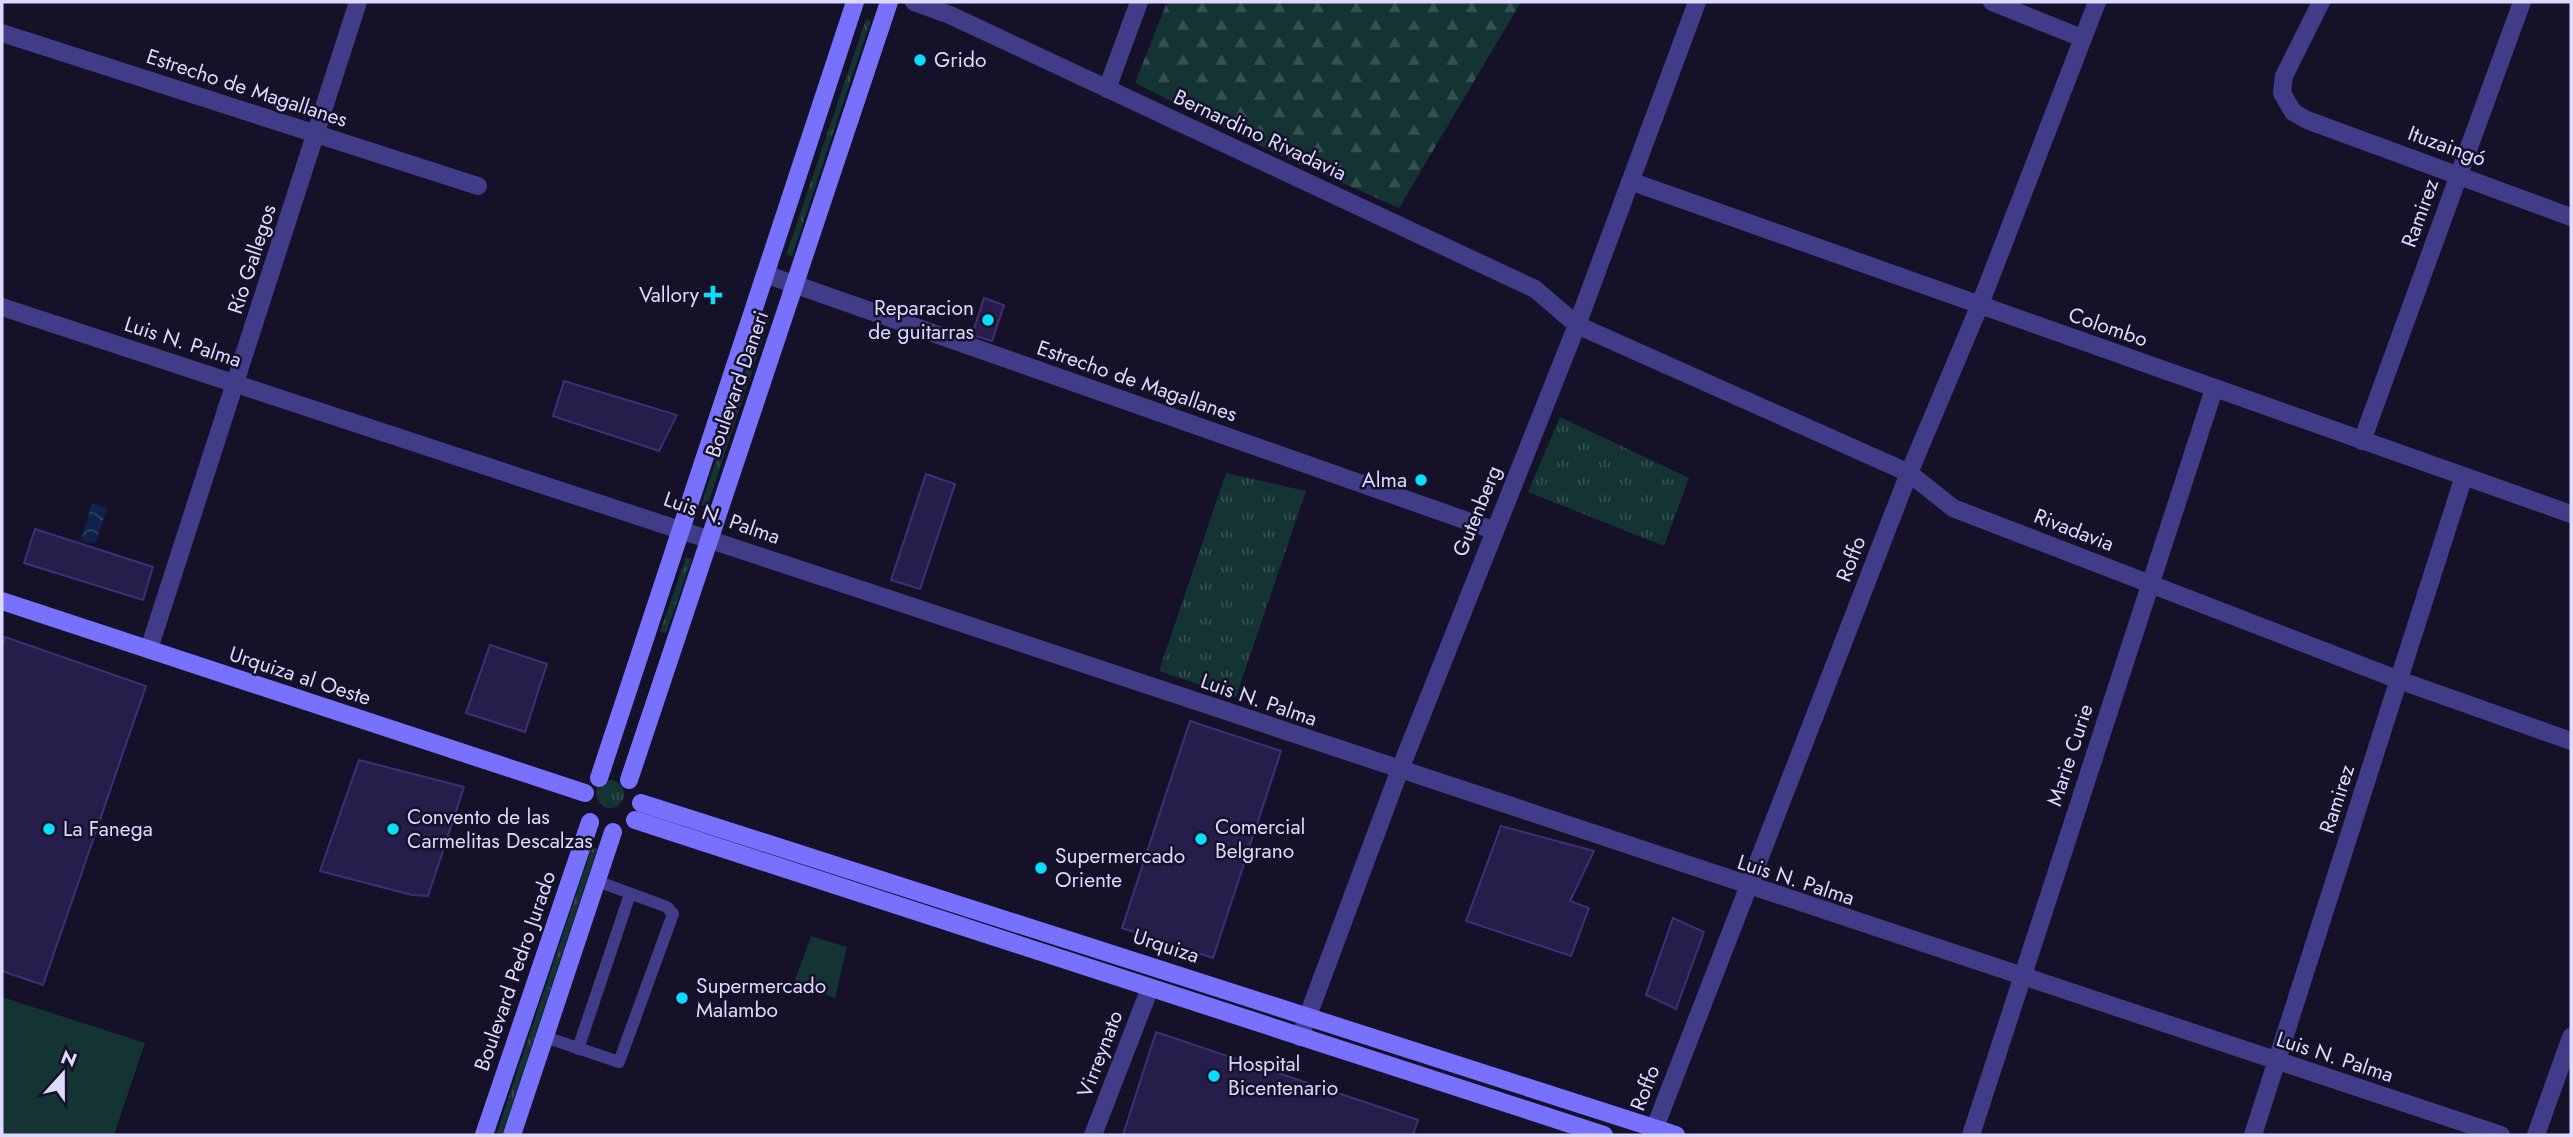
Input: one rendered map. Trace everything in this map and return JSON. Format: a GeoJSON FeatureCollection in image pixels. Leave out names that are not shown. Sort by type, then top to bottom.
{"type":"FeatureCollection","features":[{"type":"Feature","properties":{"kind":"main road","name":"Boulevard Daneri"},"geometry":{"type":"LineString","coordinates":[[598,778],[855,2]]}},
{"type":"Feature","properties":{"kind":"main road","name":"Boulevard Daneri"},"geometry":{"type":"LineString","coordinates":[[629,780],[889,2]]}},
{"type":"Feature","properties":{"kind":"main road","name":"Urquiza al Oeste"},"geometry":{"type":"LineString","coordinates":[[2,601],[585,793]]}},
{"type":"Feature","properties":{"kind":"main road"},"geometry":{"type":"LineString","coordinates":[[640,651],[669,661]]}},
{"type":"Feature","properties":{"kind":"main road"},"geometry":{"type":"LineString","coordinates":[[635,821],[641,803],[639,794],[629,780],[614,775],[598,778],[585,793],[583,808],[590,822],[604,831],[613,832],[635,821],[1604,1135]]}},
{"type":"Feature","properties":{"kind":"main road","name":"Urquiza"},"geometry":{"type":"LineString","coordinates":[[641,803],[1308,1016],[1633,1129],[1676,1135]]}},
{"type":"Feature","properties":{"kind":"main road","name":"Boulevard Pedro Jurado"},"geometry":{"type":"LineString","coordinates":[[484,1135],[590,822]]}},
{"type":"Feature","properties":{"kind":"main road"},"geometry":{"type":"LineString","coordinates":[[512,1135],[613,832]]}},
{"type":"Feature","properties":{"kind":"street","name":"Río Gallegos"},"geometry":{"type":"LineString","coordinates":[[149,649],[358,2]]}},
{"type":"Feature","properties":{"kind":"street","name":"Bernardino Rivadavia"},"geometry":{"type":"LineString","coordinates":[[914,2],[1535,289],[1577,325]]}},
{"type":"Feature","properties":{"kind":"street"},"geometry":{"type":"LineString","coordinates":[[1107,89],[1139,2]]}},
{"type":"Feature","properties":{"kind":"street","name":"Gutenberg"},"geometry":{"type":"LineString","coordinates":[[1300,1037],[1493,530],[1577,325],[1697,2]]}},
{"type":"Feature","properties":{"kind":"street"},"geometry":{"type":"LineString","coordinates":[[1992,2],[2082,38]]}},
{"type":"Feature","properties":{"kind":"street","name":"Roffo"},"geometry":{"type":"LineString","coordinates":[[1653,1132],[1909,473],[1979,307],[2096,2]]}},
{"type":"Feature","properties":{"kind":"street","name":"Ituzaingó"},"geometry":{"type":"LineString","coordinates":[[2321,2],[2284,76],[2282,93],[2293,112],[2307,120],[2571,217]]}},
{"type":"Feature","properties":{"kind":"street","name":"Ramirez"},"geometry":{"type":"LineString","coordinates":[[2362,441],[2522,2]]}},
{"type":"Feature","properties":{"kind":"street","name":"Estrecho de Magallanes"},"geometry":{"type":"LineString","coordinates":[[2,33],[478,186]]}},
{"type":"Feature","properties":{"kind":"street","name":"Colombo"},"geometry":{"type":"LineString","coordinates":[[1630,181],[1979,307],[2571,514]]}},
{"type":"Feature","properties":{"kind":"street","name":"Estrecho de Magallanes"},"geometry":{"type":"LineString","coordinates":[[765,274],[1493,530]]}},
{"type":"Feature","properties":{"kind":"street","name":"Luis N. Palma"},"geometry":{"type":"LineString","coordinates":[[2,307],[681,528],[1399,772],[2020,979],[2501,1135]]}},
{"type":"Feature","properties":{"kind":"street","name":"Rivadavia"},"geometry":{"type":"LineString","coordinates":[[1577,325],[1909,473],[1953,508],[2399,680],[2571,741]]}},
{"type":"Feature","properties":{"kind":"street","name":"Marie Curie"},"geometry":{"type":"LineString","coordinates":[[1971,1135],[2214,389]]}},
{"type":"Feature","properties":{"kind":"street","name":"Ramirez"},"geometry":{"type":"LineString","coordinates":[[2253,1135],[2464,476]]}},
{"type":"Feature","properties":{"kind":"street","name":"Virreynato"},"geometry":{"type":"LineString","coordinates":[[1093,1135],[1150,988]]}},
{"type":"Feature","properties":{"kind":"street"},"geometry":{"type":"LineString","coordinates":[[2536,1135],[2571,1037]]}},
{"type":"Feature","properties":{"kind":"lane"},"geometry":{"type":"LineString","coordinates":[[545,1037],[614,1062],[623,1058],[673,914],[667,906],[597,881]]}},
{"type":"Feature","properties":{"kind":"lane"},"geometry":{"type":"LineString","coordinates":[[578,1049],[630,894]]}},
{"type":"Feature","properties":{"kind":"green space"},"geometry":{"type":"Polygon","coordinates":[[[1167,2],[1521,2],[1399,208],[1273,152],[1135,83],[1167,2]]]}},
{"type":"Feature","properties":{"kind":"green space"},"geometry":{"type":"Polygon","coordinates":[[[866,19],[871,20],[792,256],[786,255],[866,19]]]}},
{"type":"Feature","properties":{"kind":"green space"},"geometry":{"type":"Polygon","coordinates":[[[764,315],[770,317],[707,507],[701,505],[764,315]]]}},
{"type":"Feature","properties":{"kind":"green space"},"geometry":{"type":"Polygon","coordinates":[[[1560,417],[1689,478],[1664,546],[1528,492],[1560,417]]]}},
{"type":"Feature","properties":{"kind":"green space"},"geometry":{"type":"Polygon","coordinates":[[[1226,473],[1306,491],[1236,697],[1159,671],[1226,473]]]}},
{"type":"Feature","properties":{"kind":"green space"},"geometry":{"type":"Polygon","coordinates":[[[686,557],[692,559],[666,633],[660,632],[686,557]]]}},
{"type":"Feature","properties":{"kind":"green space"},"geometry":{"type":"Polygon","coordinates":[[[610,780],[620,784],[624,794],[620,804],[610,808],[600,804],[596,794],[600,784],[610,780]]]}},
{"type":"Feature","properties":{"kind":"green space"},"geometry":{"type":"Polygon","coordinates":[[[592,847],[597,849],[502,1135],[496,1135],[592,847]]]}},
{"type":"Feature","properties":{"kind":"green space"},"geometry":{"type":"Polygon","coordinates":[[[811,936],[847,947],[835,998],[794,983],[811,936]]]}},
{"type":"Feature","properties":{"kind":"green space"},"geometry":{"type":"Polygon","coordinates":[[[2,997],[145,1043],[114,1135],[2,1135],[2,997]]]}},
{"type":"Feature","properties":{"kind":"water"},"geometry":{"type":"Polygon","coordinates":[[[92,503],[107,508],[95,544],[81,540],[92,503]]]}},
{"type":"Feature","properties":{"kind":"building","name":"Reparacion de guitarras"},"geometry":{"type":"Polygon","coordinates":[[[984,298],[1004,305],[992,341],[972,335],[984,298]]]}},
{"type":"Feature","properties":{"kind":"building"},"geometry":{"type":"Polygon","coordinates":[[[564,381],[677,415],[659,451],[553,416],[564,381]]]}},
{"type":"Feature","properties":{"kind":"building"},"geometry":{"type":"Polygon","coordinates":[[[926,474],[955,484],[920,589],[891,580],[926,474]]]}},
{"type":"Feature","properties":{"kind":"building"},"geometry":{"type":"Polygon","coordinates":[[[35,529],[153,567],[143,600],[24,563],[35,529]]]}},
{"type":"Feature","properties":{"kind":"building","name":"La Fanega"},"geometry":{"type":"Polygon","coordinates":[[[5,637],[146,686],[43,985],[2,971],[2,648],[5,637]]]}},
{"type":"Feature","properties":{"kind":"building"},"geometry":{"type":"Polygon","coordinates":[[[490,645],[547,664],[525,732],[466,713],[490,645]]]}},
{"type":"Feature","properties":{"kind":"building","name":"Comercial Belgrano"},"geometry":{"type":"Polygon","coordinates":[[[1190,721],[1281,751],[1213,958],[1122,928],[1190,721]]]}},
{"type":"Feature","properties":{"kind":"building","name":"Convento de las Carmelitas Descalzas"},"geometry":{"type":"Polygon","coordinates":[[[359,760],[464,787],[428,896],[412,895],[320,871],[359,760]]]}},
{"type":"Feature","properties":{"kind":"building"},"geometry":{"type":"Polygon","coordinates":[[[1501,826],[1594,851],[1570,901],[1589,908],[1571,956],[1466,921],[1501,826]]]}},
{"type":"Feature","properties":{"kind":"building"},"geometry":{"type":"Polygon","coordinates":[[[1673,918],[1704,932],[1676,1009],[1646,995],[1673,918]]]}},
{"type":"Feature","properties":{"kind":"building","name":"Hospital Bicentenario"},"geometry":{"type":"Polygon","coordinates":[[[1156,1032],[1418,1120],[1413,1135],[1123,1135],[1156,1032]]]}},
{"type":"Feature","properties":{"kind":"place","name":"Grido"},"geometry":{"type":"Point","coordinates":[920,60]}},
{"type":"Feature","properties":{"kind":"place","name":"Vallory"},"geometry":{"type":"Point","coordinates":[713,295]}},
{"type":"Feature","properties":{"kind":"place","name":"Reparacion de guitarras"},"geometry":{"type":"Point","coordinates":[988,320]}},
{"type":"Feature","properties":{"kind":"place","name":"Alma"},"geometry":{"type":"Point","coordinates":[1421,480]}},
{"type":"Feature","properties":{"kind":"place","name":"La Fanega"},"geometry":{"type":"Point","coordinates":[49,829]}},
{"type":"Feature","properties":{"kind":"place","name":"Convento de las Carmelitas Descalzas"},"geometry":{"type":"Point","coordinates":[393,829]}},
{"type":"Feature","properties":{"kind":"place","name":"Comercial Belgrano"},"geometry":{"type":"Point","coordinates":[1201,839]}},
{"type":"Feature","properties":{"kind":"place","name":"Supermercado Oriente"},"geometry":{"type":"Point","coordinates":[1041,868]}},
{"type":"Feature","properties":{"kind":"place","name":"Supermercado Malambo"},"geometry":{"type":"Point","coordinates":[682,998]}},
{"type":"Feature","properties":{"kind":"place","name":"Hospital Bicentenario"},"geometry":{"type":"Point","coordinates":[1214,1076]}}]}
